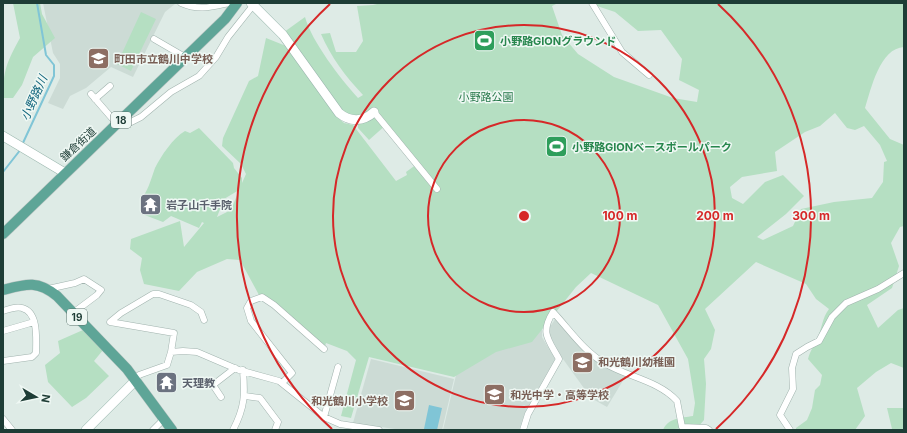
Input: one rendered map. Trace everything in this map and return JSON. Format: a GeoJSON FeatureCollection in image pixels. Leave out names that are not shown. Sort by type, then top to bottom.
{"type":"FeatureCollection","features":[{"type":"Feature","properties":{"kind":"main road","name":"鎌倉街道"},"geometry":{"type":"LineString","coordinates":[[3,234],[225,19],[237,3]]}},
{"type":"Feature","properties":{"kind":"main road","name":"19"},"geometry":{"type":"LineString","coordinates":[[3,290],[27,284],[35,284],[48,289],[127,369],[172,430]]}},
{"type":"Feature","properties":{"kind":"street"},"geometry":{"type":"LineString","coordinates":[[181,3],[194,7],[211,8],[229,3]]}},
{"type":"Feature","properties":{"kind":"street"},"geometry":{"type":"LineString","coordinates":[[592,3],[622,52],[649,75]]}},
{"type":"Feature","properties":{"kind":"street"},"geometry":{"type":"LineString","coordinates":[[91,94],[117,124],[127,124],[141,117],[170,92],[199,76],[216,57],[228,37],[253,4],[283,35],[339,113],[347,118],[359,120],[370,116],[374,112],[437,189]]}},
{"type":"Feature","properties":{"kind":"street"},"geometry":{"type":"LineString","coordinates":[[154,40],[185,57]]}},
{"type":"Feature","properties":{"kind":"street"},"geometry":{"type":"LineString","coordinates":[[95,99],[110,86]]}},
{"type":"Feature","properties":{"kind":"street"},"geometry":{"type":"LineString","coordinates":[[3,136],[65,173]]}},
{"type":"Feature","properties":{"kind":"street"},"geometry":{"type":"LineString","coordinates":[[790,430],[780,416],[793,388],[792,374],[796,354],[807,346],[819,341],[832,317],[846,303],[878,289],[904,273]]}},
{"type":"Feature","properties":{"kind":"street"},"geometry":{"type":"LineString","coordinates":[[48,289],[75,283],[84,279],[100,290],[97,295],[73,313]]}},
{"type":"Feature","properties":{"kind":"street"},"geometry":{"type":"LineString","coordinates":[[86,430],[136,381],[140,374],[167,365],[171,352],[174,333],[110,322],[121,313],[153,294],[159,294],[191,305],[201,312],[204,320]]}},
{"type":"Feature","properties":{"kind":"street"},"geometry":{"type":"LineString","coordinates":[[282,383],[292,373],[251,320],[247,308],[251,301],[262,298],[274,305],[324,349]]}},
{"type":"Feature","properties":{"kind":"street"},"geometry":{"type":"LineString","coordinates":[[3,311],[16,307],[26,310],[34,322],[36,353],[32,357],[3,361]]}},
{"type":"Feature","properties":{"kind":"street"},"geometry":{"type":"LineString","coordinates":[[523,430],[528,414],[559,359],[546,336],[546,327],[553,312],[587,349],[605,364],[662,390],[674,398],[677,401],[682,427],[706,428],[709,430]]}},
{"type":"Feature","properties":{"kind":"street"},"geometry":{"type":"LineString","coordinates":[[3,331],[34,322]]}},
{"type":"Feature","properties":{"kind":"street"},"geometry":{"type":"LineString","coordinates":[[171,352],[197,352],[235,368],[282,383],[324,417],[340,424],[380,430]]}},
{"type":"Feature","properties":{"kind":"street"},"geometry":{"type":"LineString","coordinates":[[324,417],[338,367]]}},
{"type":"Feature","properties":{"kind":"street"},"geometry":{"type":"LineString","coordinates":[[221,397],[213,385],[235,368]]}},
{"type":"Feature","properties":{"kind":"street"},"geometry":{"type":"LineString","coordinates":[[233,430],[239,420],[245,396],[243,370]]}},
{"type":"Feature","properties":{"kind":"street"},"geometry":{"type":"LineString","coordinates":[[245,396],[260,398],[278,422],[275,430]]}},
{"type":"Feature","properties":{"kind":"street"},"geometry":{"type":"LineString","coordinates":[[3,419],[10,427],[4,430]]}},
{"type":"Feature","properties":{"kind":"street"},"geometry":{"type":"LineString","coordinates":[[153,430],[164,419]]}},
{"type":"Feature","properties":{"kind":"shaded area","name":"町田市立鶴川中学校"},"geometry":{"type":"Polygon","coordinates":[[[43,3],[175,4],[165,12],[133,77],[111,67],[86,88],[70,96],[63,109],[48,103],[60,78],[60,64],[53,53],[43,3]]]}},
{"type":"Feature","properties":{"kind":"shaded area","name":"和光鶴川幼稚園"},"geometry":{"type":"Polygon","coordinates":[[[556,318],[584,350],[627,374],[607,407],[591,398],[563,359],[550,336],[549,328],[556,318]]]}},
{"type":"Feature","properties":{"kind":"shaded area","name":"和光中学・高等学校"},"geometry":{"type":"Polygon","coordinates":[[[540,329],[542,330],[542,337],[555,359],[525,412],[519,430],[443,430],[457,371],[540,329]]]}},
{"type":"Feature","properties":{"kind":"shaded area","name":"和光鶴川小学校"},"geometry":{"type":"Polygon","coordinates":[[[371,359],[454,379],[442,430],[402,430],[353,423],[371,359]]]}},
{"type":"Feature","properties":{"kind":"green space"},"geometry":{"type":"Polygon","coordinates":[[[13,3],[40,3],[42,14],[55,38],[33,57],[22,85],[13,98],[3,98],[5,73],[20,38],[13,3]]]}},
{"type":"Feature","properties":{"kind":"green space","name":"小野路公園"},"geometry":{"type":"Polygon","coordinates":[[[381,3],[558,3],[552,6],[562,35],[578,54],[614,77],[673,98],[697,102],[699,90],[679,80],[682,59],[661,30],[638,31],[615,12],[588,3],[904,3],[904,47],[896,49],[889,54],[883,62],[874,81],[865,108],[890,139],[904,145],[904,226],[900,227],[891,243],[899,266],[892,288],[867,305],[878,328],[898,310],[904,308],[904,368],[891,363],[876,372],[857,388],[865,416],[855,430],[796,430],[796,428],[807,420],[812,408],[815,390],[820,385],[822,375],[808,359],[829,309],[816,299],[806,284],[756,262],[705,309],[715,330],[711,349],[704,359],[706,384],[704,420],[698,427],[663,430],[668,423],[672,421],[693,416],[695,403],[688,359],[658,305],[591,273],[576,287],[532,342],[496,352],[454,377],[369,357],[351,418],[341,416],[356,360],[347,351],[326,343],[324,349],[259,295],[240,260],[227,259],[197,272],[179,291],[144,284],[140,270],[142,258],[130,249],[131,239],[180,221],[184,247],[204,223],[202,222],[199,228],[171,216],[163,222],[142,214],[144,204],[140,200],[147,189],[155,168],[176,138],[185,131],[190,133],[199,128],[233,163],[234,168],[242,178],[242,183],[246,174],[241,164],[222,146],[223,138],[249,81],[258,76],[266,38],[286,46],[335,115],[344,123],[353,125],[396,181],[407,175],[406,172],[417,164],[387,124],[369,140],[358,128],[358,123],[347,122],[280,35],[305,17],[320,48],[335,70],[358,98],[363,95],[339,66],[329,51],[321,34],[330,33],[336,52],[356,52],[363,41],[357,6],[381,3]],[[835,113],[820,126],[805,132],[775,152],[777,171],[742,177],[730,187],[732,198],[743,204],[765,182],[783,175],[804,196],[786,214],[757,237],[763,240],[793,226],[801,209],[834,202],[872,198],[883,182],[884,162],[887,161],[880,145],[864,126],[855,130],[847,128],[835,113]],[[239,190],[224,199],[217,217],[231,210],[239,190]]]}},
{"type":"Feature","properties":{"kind":"green space"},"geometry":{"type":"Polygon","coordinates":[[[141,12],[156,19],[131,71],[117,64],[141,12]]]}},
{"type":"Feature","properties":{"kind":"green space"},"geometry":{"type":"Polygon","coordinates":[[[83,330],[103,350],[94,361],[109,376],[86,398],[72,407],[48,382],[45,365],[60,353],[58,341],[83,330]]]}},
{"type":"Feature","properties":{"kind":"green space"},"geometry":{"type":"Polygon","coordinates":[[[887,408],[904,408],[904,430],[892,429],[887,408]]]}},
{"type":"Feature","properties":{"kind":"water"},"geometry":{"type":"Polygon","coordinates":[[[429,405],[442,408],[437,430],[424,429],[429,405]]]}},
{"type":"Feature","properties":{"kind":"waterway","name":"小野路川"},"geometry":{"type":"LineString","coordinates":[[22,145],[54,76],[54,65],[46,55],[37,3]]}},
{"type":"Feature","properties":{"kind":"waterway","name":"小野路川"},"geometry":{"type":"LineString","coordinates":[[3,172],[21,149]]}},
{"type":"Feature","properties":{"kind":"place","name":"小野路GIONグラウンド"},"geometry":{"type":"Point","coordinates":[484,41]}},
{"type":"Feature","properties":{"kind":"place","name":"町田市立鶴川中学校"},"geometry":{"type":"Point","coordinates":[99,59]}},
{"type":"Feature","properties":{"kind":"place","name":"小野路GIONベースボールパーク"},"geometry":{"type":"Point","coordinates":[556,147]}},
{"type":"Feature","properties":{"kind":"place","name":"岩子山千手院"},"geometry":{"type":"Point","coordinates":[150,205]}},
{"type":"Feature","properties":{"kind":"place","name":"和光鶴川幼稚園"},"geometry":{"type":"Point","coordinates":[582,362]}},
{"type":"Feature","properties":{"kind":"place","name":"天理教"},"geometry":{"type":"Point","coordinates":[167,383]}},
{"type":"Feature","properties":{"kind":"place","name":"和光中学・高等学校"},"geometry":{"type":"Point","coordinates":[494,395]}},
{"type":"Feature","properties":{"kind":"place","name":"和光鶴川小学校"},"geometry":{"type":"Point","coordinates":[404,401]}}]}
